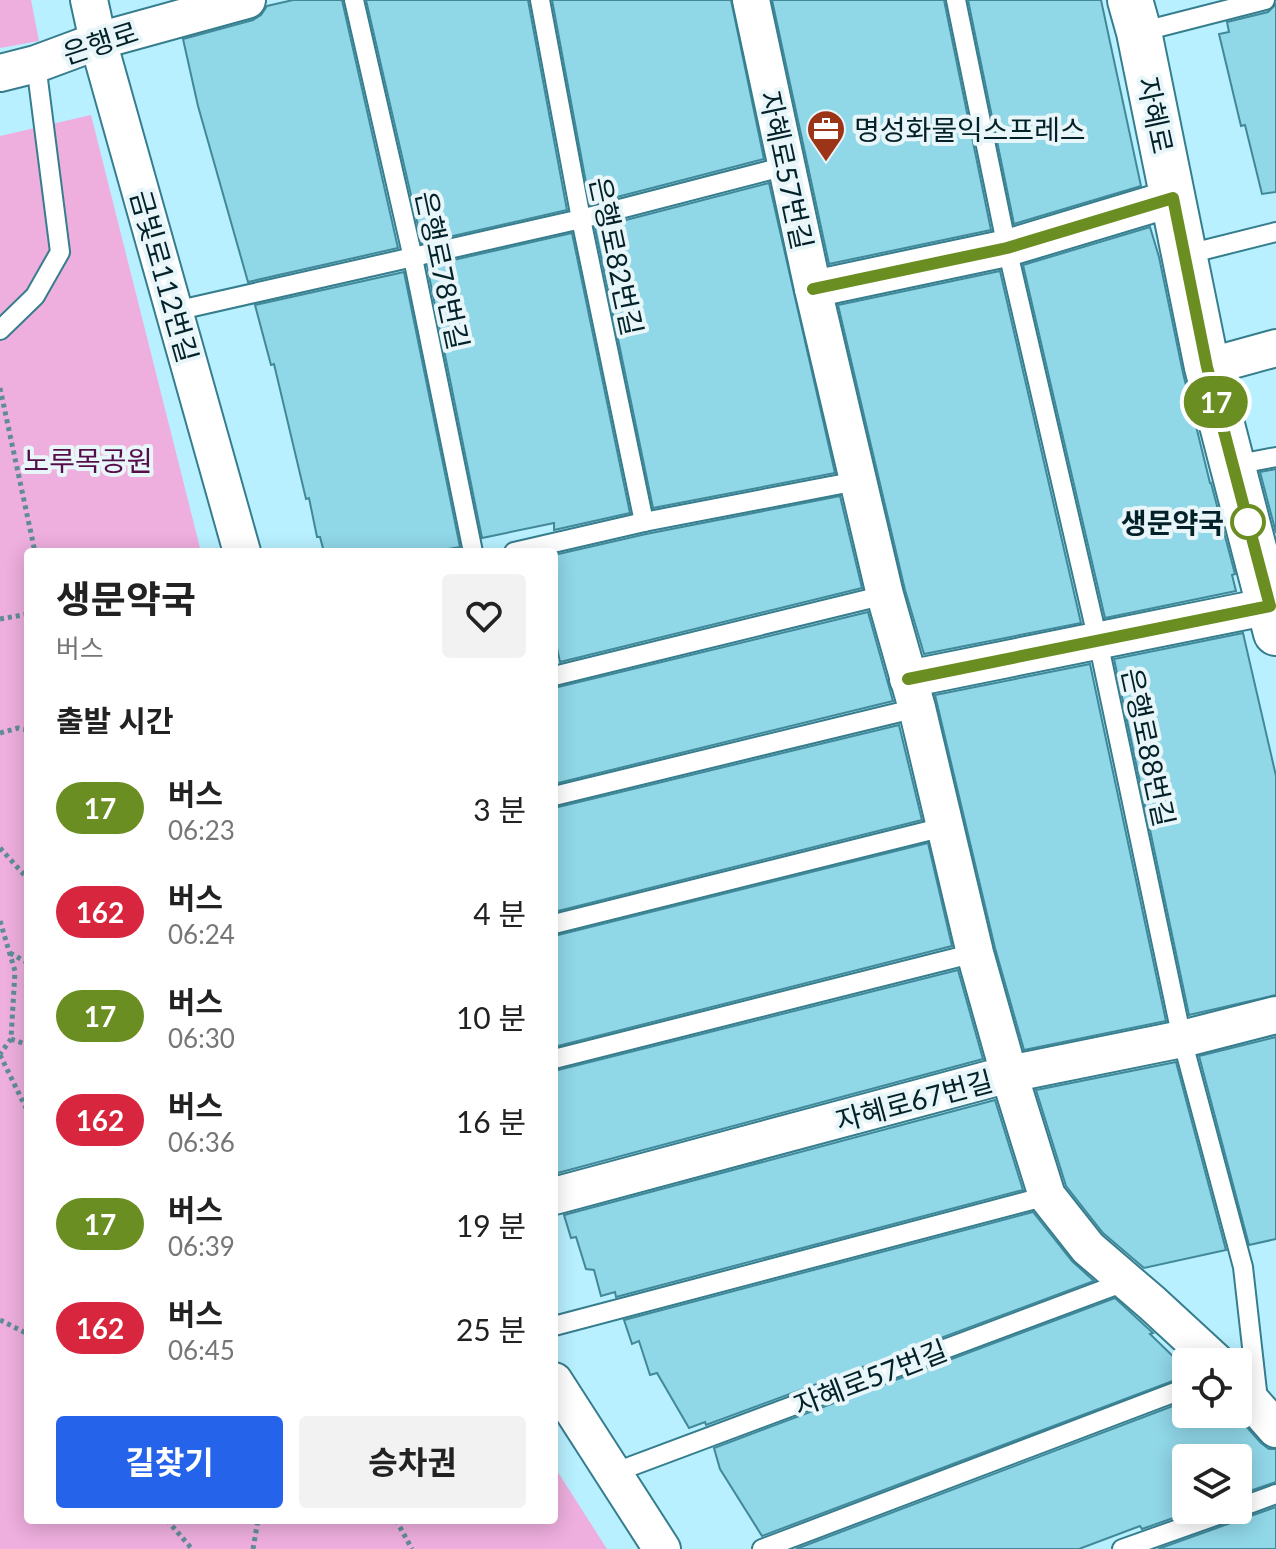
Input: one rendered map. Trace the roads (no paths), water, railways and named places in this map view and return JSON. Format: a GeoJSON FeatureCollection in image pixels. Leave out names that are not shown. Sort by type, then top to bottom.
{"type":"FeatureCollection","features":[{"type":"Feature","properties":{"kind":"street","name":"금빛로112번길"},"geometry":{"type":"LineString","coordinates":[[89,0],[241,548]]}},
{"type":"Feature","properties":{"kind":"street","name":"은행로"},"geometry":{"type":"LineString","coordinates":[[0,73],[36,64],[98,41],[247,0]]}},
{"type":"Feature","properties":{"kind":"street","name":"자혜로57번길"},"geometry":{"type":"LineString","coordinates":[[751,0],[813,289],[885,595],[913,694],[975,953],[1047,1196],[1088,1248],[1201,1348]]}},
{"type":"Feature","properties":{"kind":"street","name":"자혜로"},"geometry":{"type":"LineString","coordinates":[[913,694],[1098,641],[1273,620],[1207,367],[1134,16]]}},
{"type":"Feature","properties":{"kind":"street"},"geometry":{"type":"LineString","coordinates":[[813,289],[1007,248],[1173,198]]}},
{"type":"Feature","properties":{"kind":"street"},"geometry":{"type":"LineString","coordinates":[[1207,367],[1276,348]]}},
{"type":"Feature","properties":{"kind":"street","name":"자혜로67번길"},"geometry":{"type":"LineString","coordinates":[[558,1195],[1009,1074],[1182,1039],[1276,1015]]}},
{"type":"Feature","properties":{"kind":"street"},"geometry":{"type":"LineString","coordinates":[[558,1387],[662,1549]]}},
{"type":"Feature","properties":{"kind":"lane","name":"은행로78번길"},"geometry":{"type":"LineString","coordinates":[[354,0],[413,258],[472,548]]}},
{"type":"Feature","properties":{"kind":"lane","name":"은행로82번길"},"geometry":{"type":"LineString","coordinates":[[540,0],[581,219],[644,522]]}},
{"type":"Feature","properties":{"kind":"lane","name":"은행로88번길"},"geometry":{"type":"LineString","coordinates":[[956,0],[1007,248],[1098,641],[1182,1039],[1243,1267],[1258,1409]]}},
{"type":"Feature","properties":{"kind":"lane","name":"자혜로"},"geometry":{"type":"LineString","coordinates":[[1134,16],[1265,0]]}},
{"type":"Feature","properties":{"kind":"lane"},"geometry":{"type":"LineString","coordinates":[[0,330],[35,296],[60,252],[36,64]]}},
{"type":"Feature","properties":{"kind":"lane"},"geometry":{"type":"LineString","coordinates":[[175,311],[581,219],[786,166]]}},
{"type":"Feature","properties":{"kind":"lane"},"geometry":{"type":"LineString","coordinates":[[1184,255],[1276,232]]}},
{"type":"Feature","properties":{"kind":"lane"},"geometry":{"type":"LineString","coordinates":[[1234,465],[1276,457]]}},
{"type":"Feature","properties":{"kind":"lane"},"geometry":{"type":"LineString","coordinates":[[531,548],[644,522],[857,481]]}},
{"type":"Feature","properties":{"kind":"lane"},"geometry":{"type":"LineString","coordinates":[[558,675],[885,595]]}},
{"type":"Feature","properties":{"kind":"lane"},"geometry":{"type":"LineString","coordinates":[[558,795],[913,694]]}},
{"type":"Feature","properties":{"kind":"lane"},"geometry":{"type":"LineString","coordinates":[[558,923],[944,827]]}},
{"type":"Feature","properties":{"kind":"lane"},"geometry":{"type":"LineString","coordinates":[[558,1058],[975,953]]}},
{"type":"Feature","properties":{"kind":"lane"},"geometry":{"type":"LineString","coordinates":[[558,1325],[1047,1196]]}},
{"type":"Feature","properties":{"kind":"lane","name":"자혜로57번길"},"geometry":{"type":"LineString","coordinates":[[613,1473],[1127,1281]]}},
{"type":"Feature","properties":{"kind":"lane"},"geometry":{"type":"LineString","coordinates":[[762,1549],[1172,1393]]}},
{"type":"Feature","properties":{"kind":"lane"},"geometry":{"type":"LineString","coordinates":[[1252,1503],[1276,1494]]}},
{"type":"Feature","properties":{"kind":"lane"},"geometry":{"type":"LineString","coordinates":[[1122,1549],[1193,1524]]}},
{"type":"Feature","properties":{"kind":"place","name":"명성화물익스프레스"},"geometry":{"type":"Point","coordinates":[826,163]}},
{"type":"Feature","properties":{"kind":"place","name":"생문약국"},"geometry":{"type":"Point","coordinates":[1248,522]}},
{"type":"Feature","properties":{"kind":"park label","name":"노루목공원"},"geometry":{"type":"Point","coordinates":[88,460]}}]}
